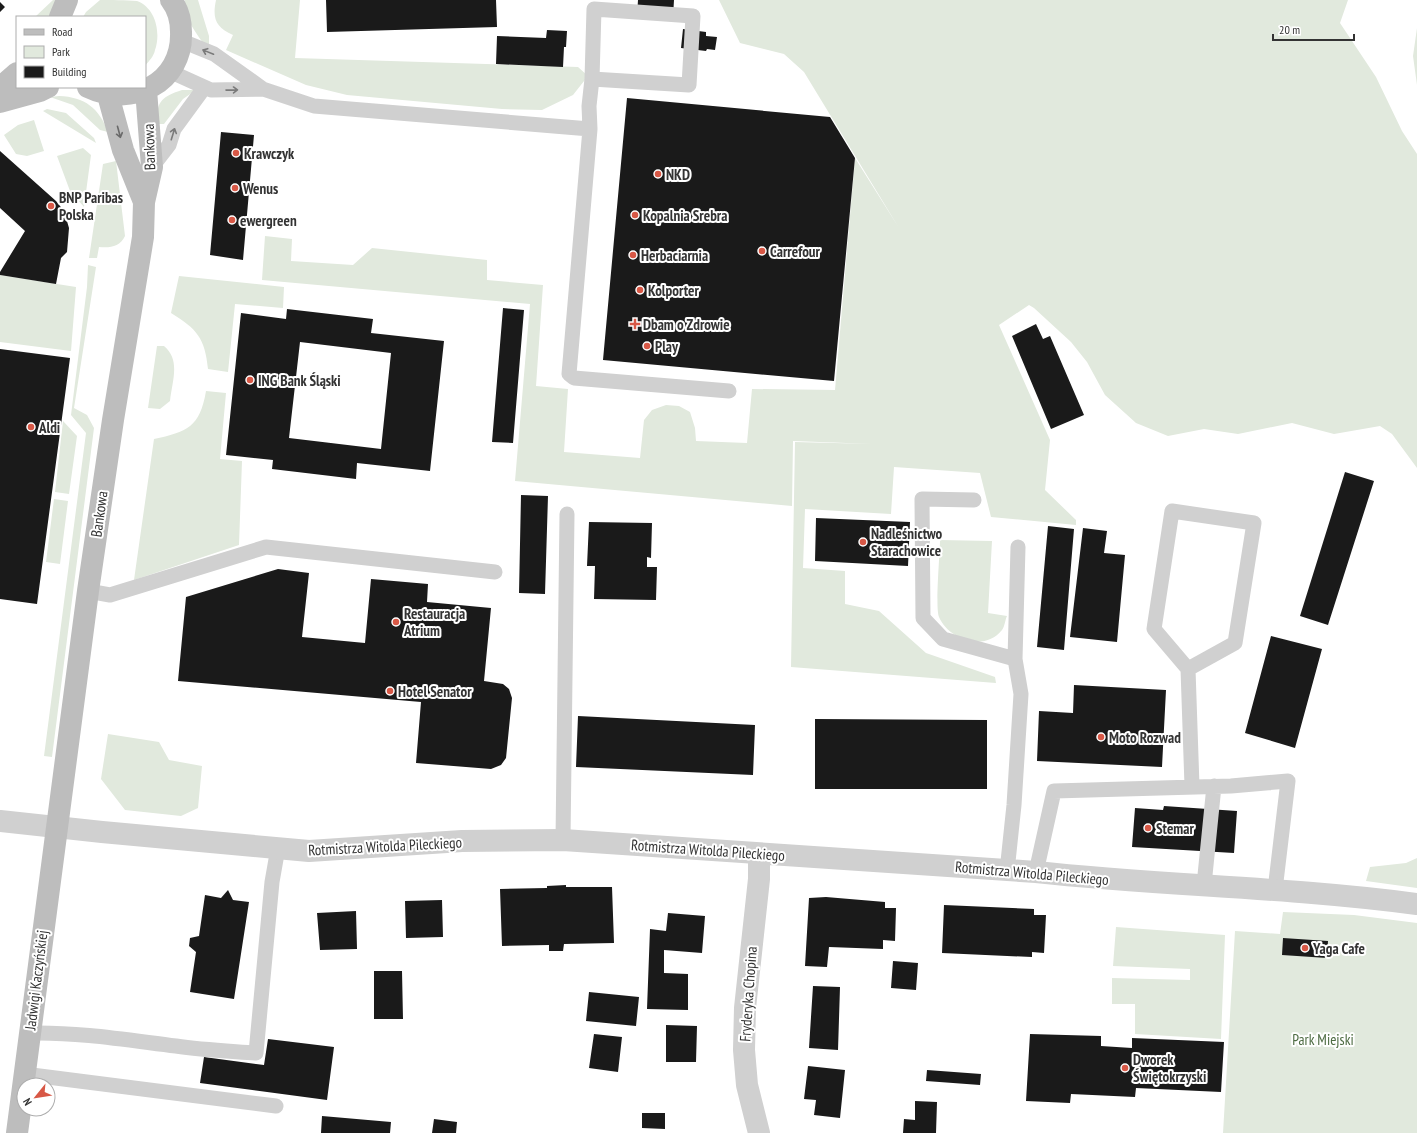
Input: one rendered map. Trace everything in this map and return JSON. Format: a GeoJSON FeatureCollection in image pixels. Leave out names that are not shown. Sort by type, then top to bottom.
{"type":"FeatureCollection","features":[{"type":"Feature","properties":{"kind":"street"},"geometry":{"type":"LineString","coordinates":[[60,16],[68,0]]}},
{"type":"Feature","properties":{"kind":"street"},"geometry":{"type":"LineString","coordinates":[[90,88],[108,95],[127,95],[146,90],[158,82],[169,71],[177,57],[182,41],[181,23],[172,0]]}},
{"type":"Feature","properties":{"kind":"street"},"geometry":{"type":"LineString","coordinates":[[0,88],[16,74]]}},
{"type":"Feature","properties":{"kind":"street"},"geometry":{"type":"LineString","coordinates":[[0,102],[46,88]]}},
{"type":"Feature","properties":{"kind":"street","name":"Bankowa"},"geometry":{"type":"LineString","coordinates":[[57,827],[88,591],[113,420],[143,237],[144,202],[152,167],[146,90]]}},
{"type":"Feature","properties":{"kind":"street","name":"Bankowa"},"geometry":{"type":"LineString","coordinates":[[108,95],[123,150],[144,202]]}},
{"type":"Feature","properties":{"kind":"street","name":"Rotmistrza Witolda Pileckiego"},"geometry":{"type":"LineString","coordinates":[[0,820],[57,827],[309,851],[462,841],[563,840],[1036,872],[1108,880],[1275,890],[1417,904]]}},
{"type":"Feature","properties":{"kind":"street","name":"Jadwigi Kaczyńskiej"},"geometry":{"type":"LineString","coordinates":[[16,1133],[57,827]]}},
{"type":"Feature","properties":{"kind":"street","name":"Fryderyka Chopina"},"geometry":{"type":"LineString","coordinates":[[759,854],[759,878],[744,1008],[744,1050],[747,1084],[759,1133]]}},
{"type":"Feature","properties":{"kind":"lane"},"geometry":{"type":"LineString","coordinates":[[592,79],[688,85],[693,16],[594,9],[592,79],[589,106],[590,129],[569,374],[574,378],[729,391]]}},
{"type":"Feature","properties":{"kind":"lane"},"geometry":{"type":"LineString","coordinates":[[182,41],[214,54],[263,89],[314,106],[590,129]]}},
{"type":"Feature","properties":{"kind":"lane"},"geometry":{"type":"LineString","coordinates":[[169,71],[211,90],[263,89]]}},
{"type":"Feature","properties":{"kind":"lane"},"geometry":{"type":"LineString","coordinates":[[152,167],[169,146],[174,129],[204,88]]}},
{"type":"Feature","properties":{"kind":"lane"},"geometry":{"type":"LineString","coordinates":[[974,500],[922,499],[923,618],[943,639],[1015,659]]}},
{"type":"Feature","properties":{"kind":"lane"},"geometry":{"type":"LineString","coordinates":[[1188,669],[1235,643],[1254,523],[1172,511],[1154,629],[1188,669],[1192,786]]}},
{"type":"Feature","properties":{"kind":"lane"},"geometry":{"type":"LineString","coordinates":[[563,840],[567,514]]}},
{"type":"Feature","properties":{"kind":"lane"},"geometry":{"type":"LineString","coordinates":[[88,591],[110,595],[266,547],[495,572]]}},
{"type":"Feature","properties":{"kind":"lane"},"geometry":{"type":"LineString","coordinates":[[1007,870],[1014,805],[1021,694],[1015,659],[1018,547]]}},
{"type":"Feature","properties":{"kind":"lane"},"geometry":{"type":"LineString","coordinates":[[1036,872],[1054,791],[1214,786],[1288,781],[1275,890]]}},
{"type":"Feature","properties":{"kind":"lane"},"geometry":{"type":"LineString","coordinates":[[1204,885],[1214,786]]}},
{"type":"Feature","properties":{"kind":"lane"},"geometry":{"type":"LineString","coordinates":[[30,1033],[51,1032],[120,1038],[176,1046],[256,1053],[272,882],[278,848]]}},
{"type":"Feature","properties":{"kind":"lane"},"geometry":{"type":"LineString","coordinates":[[24,1074],[276,1106]]}},
{"type":"Feature","properties":{"kind":"green space"},"geometry":{"type":"Polygon","coordinates":[[[53,0],[56,0],[49,16],[36,16],[53,0]]]}},
{"type":"Feature","properties":{"kind":"green space"},"geometry":{"type":"Polygon","coordinates":[[[100,0],[137,1],[143,4],[153,15],[157,29],[157,43],[154,54],[146,65],[146,16],[84,16],[100,0]]]}},
{"type":"Feature","properties":{"kind":"green space"},"geometry":{"type":"Polygon","coordinates":[[[185,0],[198,0],[209,36],[209,44],[203,43],[190,23],[186,12],[185,0]]]}},
{"type":"Feature","properties":{"kind":"green space"},"geometry":{"type":"Polygon","coordinates":[[[216,0],[300,0],[295,58],[578,67],[588,76],[573,95],[542,110],[502,109],[347,95],[306,85],[226,50],[233,35],[223,29],[217,22],[215,17],[216,0]]]}},
{"type":"Feature","properties":{"kind":"green space"},"geometry":{"type":"Polygon","coordinates":[[[719,0],[1348,0],[1340,23],[1376,77],[1402,131],[1417,154],[1417,468],[1392,434],[1380,426],[1334,434],[1292,423],[1238,434],[1204,429],[1168,436],[1136,423],[1105,395],[1087,362],[1071,342],[1029,305],[999,325],[1050,440],[1045,490],[1076,520],[1076,525],[991,517],[980,473],[894,467],[891,514],[805,509],[803,568],[845,571],[845,604],[879,611],[926,653],[995,677],[996,683],[791,667],[795,442],[873,444],[793,441],[792,506],[515,481],[530,304],[262,280],[265,236],[292,239],[291,261],[353,265],[372,248],[487,260],[487,280],[543,285],[536,386],[568,389],[564,452],[640,458],[644,420],[652,410],[666,405],[679,406],[690,412],[695,428],[696,441],[747,443],[752,389],[835,390],[855,158],[899,228],[804,72],[784,54],[740,43],[719,0]]]}},
{"type":"Feature","properties":{"kind":"green space"},"geometry":{"type":"Polygon","coordinates":[[[1417,28],[1417,85],[1413,56],[1417,28]]]}},
{"type":"Feature","properties":{"kind":"green space"},"geometry":{"type":"Polygon","coordinates":[[[182,90],[196,90],[183,99],[164,124],[157,124],[158,110],[161,101],[169,95],[182,90]]]}},
{"type":"Feature","properties":{"kind":"green space"},"geometry":{"type":"Polygon","coordinates":[[[59,96],[76,99],[90,105],[100,116],[108,132],[100,130],[73,105],[50,97],[59,96]]]}},
{"type":"Feature","properties":{"kind":"green space"},"geometry":{"type":"Polygon","coordinates":[[[47,109],[66,113],[94,138],[96,143],[43,111],[47,109]]]}},
{"type":"Feature","properties":{"kind":"green space"},"geometry":{"type":"Polygon","coordinates":[[[34,120],[44,151],[27,156],[16,154],[4,135],[18,125],[34,120]]]}},
{"type":"Feature","properties":{"kind":"green space"},"geometry":{"type":"Polygon","coordinates":[[[83,148],[91,155],[84,207],[70,191],[57,156],[83,148]]]}},
{"type":"Feature","properties":{"kind":"green space"},"geometry":{"type":"Polygon","coordinates":[[[116,161],[125,236],[117,245],[99,247],[97,258],[89,258],[103,164],[116,161]]]}},
{"type":"Feature","properties":{"kind":"green space"},"geometry":{"type":"Polygon","coordinates":[[[88,265],[96,267],[74,408],[87,415],[94,428],[52,757],[44,756],[86,433],[71,415],[87,287],[88,265]]]}},
{"type":"Feature","properties":{"kind":"green space"},"geometry":{"type":"Polygon","coordinates":[[[0,275],[76,287],[71,351],[0,342],[0,275]]]}},
{"type":"Feature","properties":{"kind":"green space"},"geometry":{"type":"Polygon","coordinates":[[[179,276],[284,287],[283,308],[235,304],[228,372],[208,369],[205,349],[198,335],[187,324],[171,313],[179,276]]]}},
{"type":"Feature","properties":{"kind":"green space"},"geometry":{"type":"Polygon","coordinates":[[[157,346],[164,346],[169,352],[174,364],[170,401],[160,409],[148,408],[157,346]]]}},
{"type":"Feature","properties":{"kind":"green space"},"geometry":{"type":"Polygon","coordinates":[[[206,391],[226,393],[220,459],[242,461],[239,545],[134,580],[154,439],[175,434],[190,426],[200,413],[206,391]]]}},
{"type":"Feature","properties":{"kind":"green space"},"geometry":{"type":"Polygon","coordinates":[[[63,421],[77,436],[69,494],[55,492],[63,421]]]}},
{"type":"Feature","properties":{"kind":"green space"},"geometry":{"type":"Polygon","coordinates":[[[54,499],[68,501],[60,564],[46,562],[54,499]]]}},
{"type":"Feature","properties":{"kind":"green space"},"geometry":{"type":"Polygon","coordinates":[[[940,540],[992,541],[988,613],[1007,616],[1002,630],[995,637],[977,642],[959,637],[944,625],[939,617],[938,592],[940,540]]]}},
{"type":"Feature","properties":{"kind":"green space"},"geometry":{"type":"Polygon","coordinates":[[[108,734],[159,742],[169,760],[202,766],[198,808],[181,816],[125,810],[101,779],[108,734]]]}},
{"type":"Feature","properties":{"kind":"green space"},"geometry":{"type":"Polygon","coordinates":[[[1417,858],[1417,888],[1366,881],[1370,867],[1406,863],[1417,858]]]}},
{"type":"Feature","properties":{"kind":"green space","name":"Park Miejski"},"geometry":{"type":"Polygon","coordinates":[[[1283,912],[1354,915],[1417,923],[1417,1133],[1223,1133],[1235,931],[1280,934],[1283,912]]]}},
{"type":"Feature","properties":{"kind":"green space"},"geometry":{"type":"Polygon","coordinates":[[[1116,927],[1225,935],[1221,1039],[1135,1034],[1135,1004],[1112,1004],[1112,978],[1190,980],[1190,969],[1113,966],[1116,927]]]}},
{"type":"Feature","properties":{"kind":"building"},"geometry":{"type":"Polygon","coordinates":[[[326,0],[496,0],[497,27],[327,32],[326,0]]]}},
{"type":"Feature","properties":{"kind":"building"},"geometry":{"type":"Polygon","coordinates":[[[638,0],[674,0],[673,17],[637,15],[638,0]]]}},
{"type":"Feature","properties":{"kind":"building"},"geometry":{"type":"Polygon","coordinates":[[[0,2],[5,7],[0,12],[0,2]]]}},
{"type":"Feature","properties":{"kind":"building"},"geometry":{"type":"Polygon","coordinates":[[[683,29],[706,32],[706,36],[717,37],[715,50],[707,49],[706,51],[681,48],[683,29]]]}},
{"type":"Feature","properties":{"kind":"building"},"geometry":{"type":"Polygon","coordinates":[[[547,30],[567,31],[566,47],[564,47],[563,67],[496,64],[497,36],[546,38],[547,30]]]}},
{"type":"Feature","properties":{"kind":"building"},"geometry":{"type":"Polygon","coordinates":[[[627,98],[830,117],[855,158],[834,381],[603,360],[627,98]]]}},
{"type":"Feature","properties":{"kind":"building"},"geometry":{"type":"Polygon","coordinates":[[[221,132],[254,135],[243,260],[210,255],[221,132]]]}},
{"type":"Feature","properties":{"kind":"building"},"geometry":{"type":"Polygon","coordinates":[[[0,151],[56,201],[64,211],[69,228],[67,252],[61,258],[56,284],[0,275],[0,272],[25,231],[0,208],[0,151]]]}},
{"type":"Feature","properties":{"kind":"building"},"geometry":{"type":"Polygon","coordinates":[[[503,308],[524,310],[513,443],[492,442],[503,308]]]}},
{"type":"Feature","properties":{"kind":"building"},"geometry":{"type":"Polygon","coordinates":[[[287,309],[373,319],[371,333],[444,341],[430,471],[357,463],[356,479],[272,469],[273,460],[226,455],[241,313],[286,319],[287,309]],[[300,342],[289,438],[381,449],[391,353],[300,342]]]}},
{"type":"Feature","properties":{"kind":"building"},"geometry":{"type":"Polygon","coordinates":[[[1036,324],[1043,339],[1050,336],[1084,415],[1051,429],[1012,336],[1036,324]]]}},
{"type":"Feature","properties":{"kind":"building","name":"Aldi"},"geometry":{"type":"Polygon","coordinates":[[[0,349],[70,358],[37,604],[0,599],[0,349]]]}},
{"type":"Feature","properties":{"kind":"building"},"geometry":{"type":"Polygon","coordinates":[[[1345,472],[1374,481],[1328,625],[1300,616],[1345,472]]]}},
{"type":"Feature","properties":{"kind":"building"},"geometry":{"type":"Polygon","coordinates":[[[521,495],[548,496],[545,594],[519,593],[521,495]]]}},
{"type":"Feature","properties":{"kind":"building","name":"Nadleśnictwo Starachowice"},"geometry":{"type":"Polygon","coordinates":[[[816,518],[910,522],[908,566],[815,561],[816,518]]]}},
{"type":"Feature","properties":{"kind":"building"},"geometry":{"type":"Polygon","coordinates":[[[589,522],[652,523],[651,558],[647,557],[647,567],[657,567],[656,600],[594,599],[595,566],[587,566],[589,522]]]}},
{"type":"Feature","properties":{"kind":"building"},"geometry":{"type":"Polygon","coordinates":[[[1048,526],[1074,529],[1064,650],[1037,647],[1048,526]]]}},
{"type":"Feature","properties":{"kind":"building"},"geometry":{"type":"Polygon","coordinates":[[[1083,528],[1107,531],[1104,553],[1125,555],[1117,642],[1070,637],[1083,528]]]}},
{"type":"Feature","properties":{"kind":"building","name":"Hotel Senator"},"geometry":{"type":"Polygon","coordinates":[[[278,569],[309,573],[302,637],[365,643],[371,579],[428,584],[427,602],[491,608],[484,681],[503,684],[509,689],[512,698],[506,758],[501,765],[491,769],[416,763],[421,702],[178,681],[186,597],[278,569]]]}},
{"type":"Feature","properties":{"kind":"building"},"geometry":{"type":"Polygon","coordinates":[[[1271,636],[1322,649],[1295,748],[1245,733],[1271,636]]]}},
{"type":"Feature","properties":{"kind":"building","name":"Moto Rozwad"},"geometry":{"type":"Polygon","coordinates":[[[1074,685],[1166,690],[1162,767],[1037,761],[1039,711],[1073,713],[1074,685]]]}},
{"type":"Feature","properties":{"kind":"building"},"geometry":{"type":"Polygon","coordinates":[[[578,716],[755,725],[753,775],[576,767],[578,716]]]}},
{"type":"Feature","properties":{"kind":"building"},"geometry":{"type":"Polygon","coordinates":[[[815,719],[987,720],[987,789],[815,789],[815,719]]]}},
{"type":"Feature","properties":{"kind":"building"},"geometry":{"type":"Polygon","coordinates":[[[1164,806],[1237,811],[1234,853],[1132,847],[1135,808],[1163,810],[1164,806]]]}},
{"type":"Feature","properties":{"kind":"building"},"geometry":{"type":"Polygon","coordinates":[[[566,885],[566,887],[612,887],[614,943],[564,944],[563,951],[549,951],[549,945],[502,946],[500,889],[547,888],[547,886],[566,885]]]}},
{"type":"Feature","properties":{"kind":"building"},"geometry":{"type":"Polygon","coordinates":[[[228,890],[233,900],[249,902],[234,999],[190,992],[196,952],[189,946],[190,938],[199,936],[205,895],[221,898],[228,890]]]}},
{"type":"Feature","properties":{"kind":"building"},"geometry":{"type":"Polygon","coordinates":[[[826,897],[885,902],[885,908],[896,908],[895,941],[883,940],[883,949],[829,947],[827,967],[805,966],[809,898],[826,897]]]}},
{"type":"Feature","properties":{"kind":"building"},"geometry":{"type":"Polygon","coordinates":[[[442,900],[443,937],[406,938],[405,901],[442,900]]]}},
{"type":"Feature","properties":{"kind":"building"},"geometry":{"type":"Polygon","coordinates":[[[944,905],[1034,909],[1034,915],[1046,915],[1044,953],[1032,952],[1032,957],[942,953],[944,905]]]}},
{"type":"Feature","properties":{"kind":"building"},"geometry":{"type":"Polygon","coordinates":[[[356,911],[357,949],[320,950],[317,913],[356,911]]]}},
{"type":"Feature","properties":{"kind":"building"},"geometry":{"type":"Polygon","coordinates":[[[668,913],[705,916],[702,953],[664,950],[664,973],[688,974],[688,1010],[647,1009],[650,929],[666,931],[668,913]]]}},
{"type":"Feature","properties":{"kind":"building","name":"Yaga Cafe"},"geometry":{"type":"Polygon","coordinates":[[[1283,938],[1328,941],[1327,958],[1282,955],[1283,938]]]}},
{"type":"Feature","properties":{"kind":"building"},"geometry":{"type":"Polygon","coordinates":[[[893,961],[918,963],[916,990],[891,988],[893,961]]]}},
{"type":"Feature","properties":{"kind":"building"},"geometry":{"type":"Polygon","coordinates":[[[374,971],[402,971],[403,1019],[374,1019],[374,971]]]}},
{"type":"Feature","properties":{"kind":"building"},"geometry":{"type":"Polygon","coordinates":[[[813,986],[840,987],[838,1050],[809,1048],[813,986]]]}},
{"type":"Feature","properties":{"kind":"building"},"geometry":{"type":"Polygon","coordinates":[[[589,992],[639,997],[636,1026],[586,1021],[589,992]]]}},
{"type":"Feature","properties":{"kind":"building"},"geometry":{"type":"Polygon","coordinates":[[[666,1025],[697,1026],[696,1062],[666,1062],[666,1025]]]}},
{"type":"Feature","properties":{"kind":"building"},"geometry":{"type":"Polygon","coordinates":[[[594,1034],[622,1037],[618,1072],[589,1068],[594,1034]]]}},
{"type":"Feature","properties":{"kind":"building","name":"Dworek Świętokrzyski"},"geometry":{"type":"Polygon","coordinates":[[[1030,1034],[1101,1036],[1101,1046],[1132,1048],[1132,1038],[1224,1042],[1221,1092],[1136,1088],[1135,1097],[1071,1094],[1070,1103],[1026,1101],[1030,1034]]]}},
{"type":"Feature","properties":{"kind":"building"},"geometry":{"type":"Polygon","coordinates":[[[268,1039],[334,1047],[327,1100],[200,1083],[204,1057],[264,1065],[268,1039]]]}},
{"type":"Feature","properties":{"kind":"building"},"geometry":{"type":"Polygon","coordinates":[[[808,1066],[845,1070],[840,1118],[814,1115],[816,1100],[804,1099],[808,1066]]]}},
{"type":"Feature","properties":{"kind":"building"},"geometry":{"type":"Polygon","coordinates":[[[927,1070],[981,1074],[980,1085],[926,1081],[927,1070]]]}},
{"type":"Feature","properties":{"kind":"building"},"geometry":{"type":"Polygon","coordinates":[[[915,1101],[937,1102],[936,1133],[903,1133],[904,1119],[915,1120],[915,1101]]]}},
{"type":"Feature","properties":{"kind":"building"},"geometry":{"type":"Polygon","coordinates":[[[642,1113],[665,1113],[665,1129],[642,1128],[642,1113]]]}},
{"type":"Feature","properties":{"kind":"building"},"geometry":{"type":"Polygon","coordinates":[[[322,1116],[391,1122],[390,1133],[321,1133],[322,1116]]]}},
{"type":"Feature","properties":{"kind":"building"},"geometry":{"type":"Polygon","coordinates":[[[434,1119],[457,1122],[456,1133],[432,1133],[434,1119]]]}},
{"type":"Feature","properties":{"kind":"place","name":"Krawczyk"},"geometry":{"type":"Point","coordinates":[236,153]}},
{"type":"Feature","properties":{"kind":"place","name":"NKD"},"geometry":{"type":"Point","coordinates":[658,174]}},
{"type":"Feature","properties":{"kind":"place","name":"Wenus"},"geometry":{"type":"Point","coordinates":[235,188]}},
{"type":"Feature","properties":{"kind":"place","name":"BNP Paribas Polska"},"geometry":{"type":"Point","coordinates":[51,206]}},
{"type":"Feature","properties":{"kind":"place","name":"Kopalnia Srebra"},"geometry":{"type":"Point","coordinates":[635,215]}},
{"type":"Feature","properties":{"kind":"place","name":"ewergreen"},"geometry":{"type":"Point","coordinates":[232,220]}},
{"type":"Feature","properties":{"kind":"place","name":"Carrefour"},"geometry":{"type":"Point","coordinates":[762,251]}},
{"type":"Feature","properties":{"kind":"place","name":"Herbaciarnia"},"geometry":{"type":"Point","coordinates":[633,255]}},
{"type":"Feature","properties":{"kind":"place","name":"Kolporter"},"geometry":{"type":"Point","coordinates":[640,290]}},
{"type":"Feature","properties":{"kind":"place","name":"Dbam o Zdrowie"},"geometry":{"type":"Point","coordinates":[635,324]}},
{"type":"Feature","properties":{"kind":"place","name":"Play"},"geometry":{"type":"Point","coordinates":[647,346]}},
{"type":"Feature","properties":{"kind":"place","name":"ING Bank Śląski"},"geometry":{"type":"Point","coordinates":[250,380]}},
{"type":"Feature","properties":{"kind":"place","name":"Aldi"},"geometry":{"type":"Point","coordinates":[31,427]}},
{"type":"Feature","properties":{"kind":"place","name":"Nadleśnictwo Starachowice"},"geometry":{"type":"Point","coordinates":[863,542]}},
{"type":"Feature","properties":{"kind":"place","name":"Restauracja Atrium"},"geometry":{"type":"Point","coordinates":[396,622]}},
{"type":"Feature","properties":{"kind":"place","name":"Hotel Senator"},"geometry":{"type":"Point","coordinates":[390,691]}},
{"type":"Feature","properties":{"kind":"place","name":"Moto Rozwad"},"geometry":{"type":"Point","coordinates":[1101,737]}},
{"type":"Feature","properties":{"kind":"place","name":"Stemar"},"geometry":{"type":"Point","coordinates":[1148,828]}},
{"type":"Feature","properties":{"kind":"place","name":"Yaga Cafe"},"geometry":{"type":"Point","coordinates":[1305,948]}},
{"type":"Feature","properties":{"kind":"place","name":"Dworek Świętokrzyski"},"geometry":{"type":"Point","coordinates":[1125,1068]}}]}
